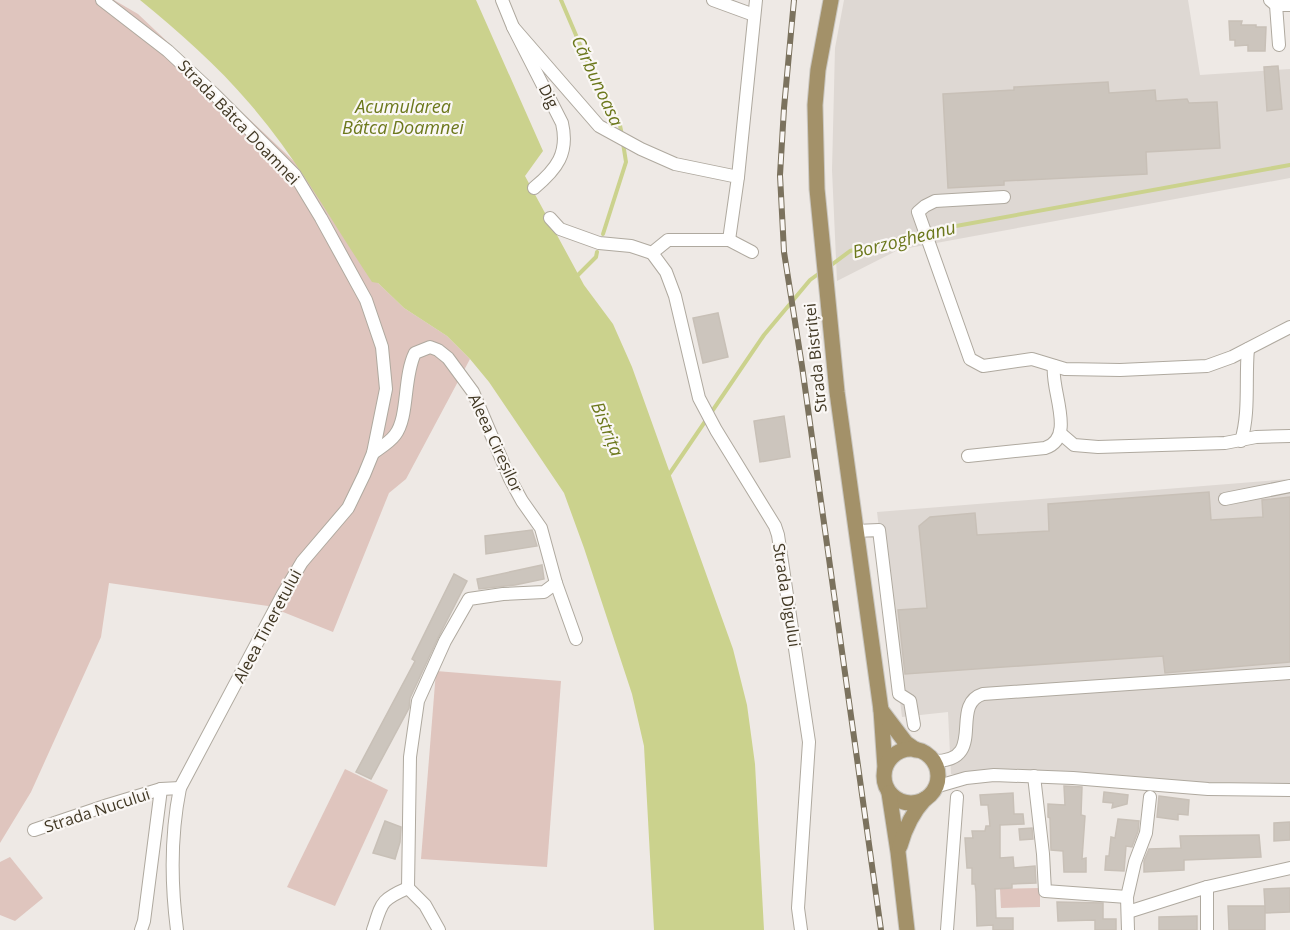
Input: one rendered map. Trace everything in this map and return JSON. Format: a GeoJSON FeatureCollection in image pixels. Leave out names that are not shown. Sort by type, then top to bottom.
{"type":"FeatureCollection","features":[{"type":"Feature","properties":{"kind":"main road","name":"Strada Bistriței"},"geometry":{"type":"LineString","coordinates":[[831,0],[818,70],[815,105],[822,251],[837,392],[881,710],[885,768]]}},
{"type":"Feature","properties":{"kind":"main road","name":"Strada Bistriței"},"geometry":{"type":"LineString","coordinates":[[881,710],[906,743],[916,750]]}},
{"type":"Feature","properties":{"kind":"main road"},"geometry":{"type":"LineString","coordinates":[[898,852],[914,811],[936,787],[938,778],[933,761],[916,750],[900,751],[894,755],[885,768],[885,786],[889,793],[898,852],[906,930]]}},
{"type":"Feature","properties":{"kind":"main road"},"geometry":{"type":"LineString","coordinates":[[889,793],[902,802],[910,804],[925,800]]}},
{"type":"Feature","properties":{"kind":"street","name":"Strada Bâtca Doamnei"},"geometry":{"type":"LineString","coordinates":[[102,0],[168,51],[295,175],[366,300]]}},
{"type":"Feature","properties":{"kind":"street","name":"Dig"},"geometry":{"type":"LineString","coordinates":[[502,0],[513,27],[562,123],[566,139],[560,159],[544,180],[534,188]]}},
{"type":"Feature","properties":{"kind":"street"},"geometry":{"type":"LineString","coordinates":[[713,0],[754,15]]}},
{"type":"Feature","properties":{"kind":"street"},"geometry":{"type":"LineString","coordinates":[[729,240],[738,177],[756,0]]}},
{"type":"Feature","properties":{"kind":"street"},"geometry":{"type":"LineString","coordinates":[[1279,45],[1273,3],[1290,5]]}},
{"type":"Feature","properties":{"kind":"street"},"geometry":{"type":"LineString","coordinates":[[513,27],[599,126],[675,164],[738,177]]}},
{"type":"Feature","properties":{"kind":"street"},"geometry":{"type":"LineString","coordinates":[[1004,197],[935,201],[918,212],[970,359],[983,366],[1032,359],[1065,369],[1120,370],[1207,366],[1232,357],[1290,327]]}},
{"type":"Feature","properties":{"kind":"street"},"geometry":{"type":"LineString","coordinates":[[550,218],[560,229],[599,243],[631,246],[652,254],[668,240],[729,240],[752,252]]}},
{"type":"Feature","properties":{"kind":"street","name":"Strada Digului"},"geometry":{"type":"LineString","coordinates":[[652,254],[666,272],[675,296],[702,404],[775,526],[778,535],[809,742],[798,908],[801,930]]}},
{"type":"Feature","properties":{"kind":"street","name":"Aleea Tineretului"},"geometry":{"type":"LineString","coordinates":[[177,930],[173,898],[176,807],[180,788],[283,594],[302,562],[348,508],[373,453],[386,389],[382,347],[366,300]]}},
{"type":"Feature","properties":{"kind":"street","name":"Aleea Cireșilor"},"geometry":{"type":"LineString","coordinates":[[373,453],[396,435],[404,409],[410,364],[415,353],[430,347],[438,350],[473,392],[510,479],[541,528],[556,583],[576,639]]}},
{"type":"Feature","properties":{"kind":"street"},"geometry":{"type":"LineString","coordinates":[[1241,441],[1246,424],[1248,349]]}},
{"type":"Feature","properties":{"kind":"street"},"geometry":{"type":"LineString","coordinates":[[968,456],[1045,448],[1058,441],[1061,420],[1053,375],[1054,366]]}},
{"type":"Feature","properties":{"kind":"street"},"geometry":{"type":"LineString","coordinates":[[1060,433],[1074,445],[1098,447],[1225,443],[1256,437],[1290,436]]}},
{"type":"Feature","properties":{"kind":"street"},"geometry":{"type":"LineString","coordinates":[[1225,499],[1290,486]]}},
{"type":"Feature","properties":{"kind":"street"},"geometry":{"type":"LineString","coordinates":[[856,531],[879,530],[899,694],[910,701],[914,725]]}},
{"type":"Feature","properties":{"kind":"street"},"geometry":{"type":"LineString","coordinates":[[439,930],[425,905],[408,888],[410,758],[418,701],[445,641],[469,599],[503,594],[544,592],[556,583]]}},
{"type":"Feature","properties":{"kind":"street"},"geometry":{"type":"LineString","coordinates":[[933,761],[945,761],[962,752],[968,709],[977,696],[983,694],[1290,673]]}},
{"type":"Feature","properties":{"kind":"street"},"geometry":{"type":"LineString","coordinates":[[936,787],[966,778],[994,775],[1208,789],[1290,790]]}},
{"type":"Feature","properties":{"kind":"street"},"geometry":{"type":"LineString","coordinates":[[1034,776],[1045,891],[1127,897]]}},
{"type":"Feature","properties":{"kind":"street","name":"Strada Nucului"},"geometry":{"type":"LineString","coordinates":[[34,830],[161,789],[180,788]]}},
{"type":"Feature","properties":{"kind":"street"},"geometry":{"type":"LineString","coordinates":[[141,930],[161,789]]}},
{"type":"Feature","properties":{"kind":"street"},"geometry":{"type":"LineString","coordinates":[[946,930],[957,797]]}},
{"type":"Feature","properties":{"kind":"street"},"geometry":{"type":"LineString","coordinates":[[1128,930],[1127,897],[1135,862],[1146,833],[1150,798]]}},
{"type":"Feature","properties":{"kind":"street"},"geometry":{"type":"LineString","coordinates":[[1128,912],[1207,887],[1290,868]]}},
{"type":"Feature","properties":{"kind":"street"},"geometry":{"type":"LineString","coordinates":[[1206,930],[1207,887]]}},
{"type":"Feature","properties":{"kind":"street"},"geometry":{"type":"LineString","coordinates":[[373,930],[382,903],[408,888]]}},
{"type":"Feature","properties":{"kind":"shaded area"},"geometry":{"type":"Polygon","coordinates":[[[0,0],[114,0],[138,14],[300,167],[378,283],[404,308],[447,336],[470,359],[406,479],[389,493],[333,632],[268,606],[109,583],[101,637],[31,792],[0,843],[0,0]]]}},
{"type":"Feature","properties":{"kind":"shaded area"},"geometry":{"type":"Polygon","coordinates":[[[844,0],[1188,0],[1200,75],[1290,69],[1290,178],[898,250],[837,281],[832,170],[835,48],[844,0]]]}},
{"type":"Feature","properties":{"kind":"shaded area"},"geometry":{"type":"Polygon","coordinates":[[[1290,479],[1290,791],[1195,790],[951,774],[948,712],[902,717],[877,512],[1290,479]]]}},
{"type":"Feature","properties":{"kind":"shaded area"},"geometry":{"type":"Polygon","coordinates":[[[436,671],[561,681],[547,867],[421,859],[436,671]]]}},
{"type":"Feature","properties":{"kind":"shaded area"},"geometry":{"type":"Polygon","coordinates":[[[345,769],[388,790],[335,906],[287,887],[345,769]]]}},
{"type":"Feature","properties":{"kind":"shaded area"},"geometry":{"type":"Polygon","coordinates":[[[10,857],[43,898],[15,921],[0,915],[0,862],[10,857]]]}},
{"type":"Feature","properties":{"kind":"shaded area"},"geometry":{"type":"Polygon","coordinates":[[[1040,888],[1040,907],[1001,908],[1000,889],[1040,888]]]}},
{"type":"Feature","properties":{"kind":"water"},"geometry":{"type":"Polygon","coordinates":[[[140,0],[476,0],[543,151],[525,176],[584,285],[613,324],[632,367],[733,649],[747,705],[755,764],[764,930],[654,930],[644,746],[632,694],[564,493],[489,382],[470,359],[447,336],[404,308],[378,283],[372,282],[299,168],[267,125],[211,62],[140,0]]]}},
{"type":"Feature","properties":{"kind":"building"},"geometry":{"type":"Polygon","coordinates":[[[1229,21],[1242,21],[1241,25],[1266,27],[1265,51],[1248,51],[1248,45],[1235,46],[1235,40],[1230,40],[1229,21]]]}},
{"type":"Feature","properties":{"kind":"building"},"geometry":{"type":"Polygon","coordinates":[[[1278,66],[1282,109],[1267,111],[1264,67],[1278,66]]]}},
{"type":"Feature","properties":{"kind":"building"},"geometry":{"type":"Polygon","coordinates":[[[1108,82],[1109,93],[1155,90],[1156,101],[1187,99],[1189,103],[1217,102],[1220,148],[1146,152],[1147,174],[1004,181],[1004,185],[948,188],[943,94],[1014,90],[1014,87],[1108,82]]]}},
{"type":"Feature","properties":{"kind":"building"},"geometry":{"type":"Polygon","coordinates":[[[718,313],[728,357],[703,363],[693,318],[718,313]]]}},
{"type":"Feature","properties":{"kind":"building"},"geometry":{"type":"Polygon","coordinates":[[[784,416],[790,457],[760,462],[754,421],[784,416]]]}},
{"type":"Feature","properties":{"kind":"building"},"geometry":{"type":"Polygon","coordinates":[[[1209,492],[1211,520],[1263,517],[1262,500],[1290,497],[1290,662],[1165,673],[1163,656],[905,674],[898,610],[927,608],[919,526],[930,517],[975,513],[977,535],[1049,531],[1048,504],[1209,492]]]}},
{"type":"Feature","properties":{"kind":"building"},"geometry":{"type":"Polygon","coordinates":[[[532,530],[537,546],[486,554],[485,536],[532,530]]]}},
{"type":"Feature","properties":{"kind":"building"},"geometry":{"type":"Polygon","coordinates":[[[542,565],[544,579],[479,589],[477,579],[542,565]]]}},
{"type":"Feature","properties":{"kind":"building"},"geometry":{"type":"Polygon","coordinates":[[[454,574],[467,581],[410,698],[409,708],[371,779],[356,772],[415,661],[412,659],[454,574]]]}},
{"type":"Feature","properties":{"kind":"building"},"geometry":{"type":"Polygon","coordinates":[[[1064,786],[1082,787],[1081,815],[1085,816],[1082,859],[1086,858],[1086,872],[1064,872],[1063,851],[1051,850],[1048,804],[1065,805],[1064,786]]]}},
{"type":"Feature","properties":{"kind":"building"},"geometry":{"type":"Polygon","coordinates":[[[1104,792],[1128,795],[1127,804],[1112,808],[1113,803],[1103,802],[1104,792]]]}},
{"type":"Feature","properties":{"kind":"building"},"geometry":{"type":"Polygon","coordinates":[[[1013,793],[1014,814],[1023,814],[1024,824],[1000,825],[1000,858],[1013,857],[1014,868],[1035,866],[1036,883],[1012,884],[1012,888],[995,889],[996,918],[1013,918],[1013,930],[993,930],[993,925],[977,926],[975,884],[972,884],[972,868],[967,868],[965,838],[973,838],[972,831],[985,831],[986,826],[990,826],[988,805],[981,805],[980,795],[1013,793]]]}},
{"type":"Feature","properties":{"kind":"building"},"geometry":{"type":"Polygon","coordinates":[[[1159,796],[1189,800],[1188,815],[1178,814],[1178,820],[1157,817],[1159,796]]]}},
{"type":"Feature","properties":{"kind":"building"},"geometry":{"type":"Polygon","coordinates":[[[1118,819],[1139,821],[1138,831],[1132,847],[1126,846],[1124,871],[1105,870],[1106,856],[1109,856],[1111,837],[1115,838],[1118,819]]]}},
{"type":"Feature","properties":{"kind":"building"},"geometry":{"type":"Polygon","coordinates":[[[385,821],[401,827],[395,859],[373,853],[385,821]]]}},
{"type":"Feature","properties":{"kind":"building"},"geometry":{"type":"Polygon","coordinates":[[[1290,822],[1290,840],[1274,841],[1274,823],[1290,822]]]}},
{"type":"Feature","properties":{"kind":"building"},"geometry":{"type":"Polygon","coordinates":[[[1032,828],[1033,839],[1020,840],[1019,829],[1032,828]]]}},
{"type":"Feature","properties":{"kind":"building"},"geometry":{"type":"Polygon","coordinates":[[[1259,835],[1261,857],[1184,860],[1184,870],[1144,872],[1144,861],[1149,849],[1181,848],[1180,836],[1259,835]]]}},
{"type":"Feature","properties":{"kind":"building"},"geometry":{"type":"Polygon","coordinates":[[[1290,888],[1290,912],[1265,913],[1265,930],[1229,930],[1228,906],[1265,906],[1264,889],[1290,888]]]}},
{"type":"Feature","properties":{"kind":"building"},"geometry":{"type":"Polygon","coordinates":[[[1057,902],[1103,903],[1103,919],[1116,919],[1116,930],[1095,930],[1095,920],[1058,921],[1057,902]]]}},
{"type":"Feature","properties":{"kind":"building"},"geometry":{"type":"Polygon","coordinates":[[[1197,916],[1197,930],[1159,930],[1159,917],[1197,916]]]}},
{"type":"Feature","properties":{"kind":"waterway","name":"Cărbunoasa"},"geometry":{"type":"LineString","coordinates":[[561,0],[590,68],[619,121],[622,135]]}},
{"type":"Feature","properties":{"kind":"waterway","name":"Cărbunoasa"},"geometry":{"type":"LineString","coordinates":[[603,234],[626,162],[623,143]]}},
{"type":"Feature","properties":{"kind":"waterway","name":"Borzogheanu"},"geometry":{"type":"LineString","coordinates":[[830,266],[850,251],[945,228],[1290,165]]}},
{"type":"Feature","properties":{"kind":"waterway"},"geometry":{"type":"LineString","coordinates":[[575,278],[596,257],[597,252]]}},
{"type":"Feature","properties":{"kind":"waterway","name":"Borzogheanu"},"geometry":{"type":"LineString","coordinates":[[668,476],[764,335],[810,280],[821,272]]}},
{"type":"Feature","properties":{"kind":"railway"},"geometry":{"type":"LineString","coordinates":[[794,0],[780,175],[784,252],[881,930]]}},
{"type":"Feature","properties":{"kind":"water label","name":"Acumularea Bâtca Doamnei"},"geometry":{"type":"Point","coordinates":[403,117]}},
{"type":"Feature","properties":{"kind":"water label","name":"Bistrița"},"geometry":{"type":"Point","coordinates":[607,429]}}]}
